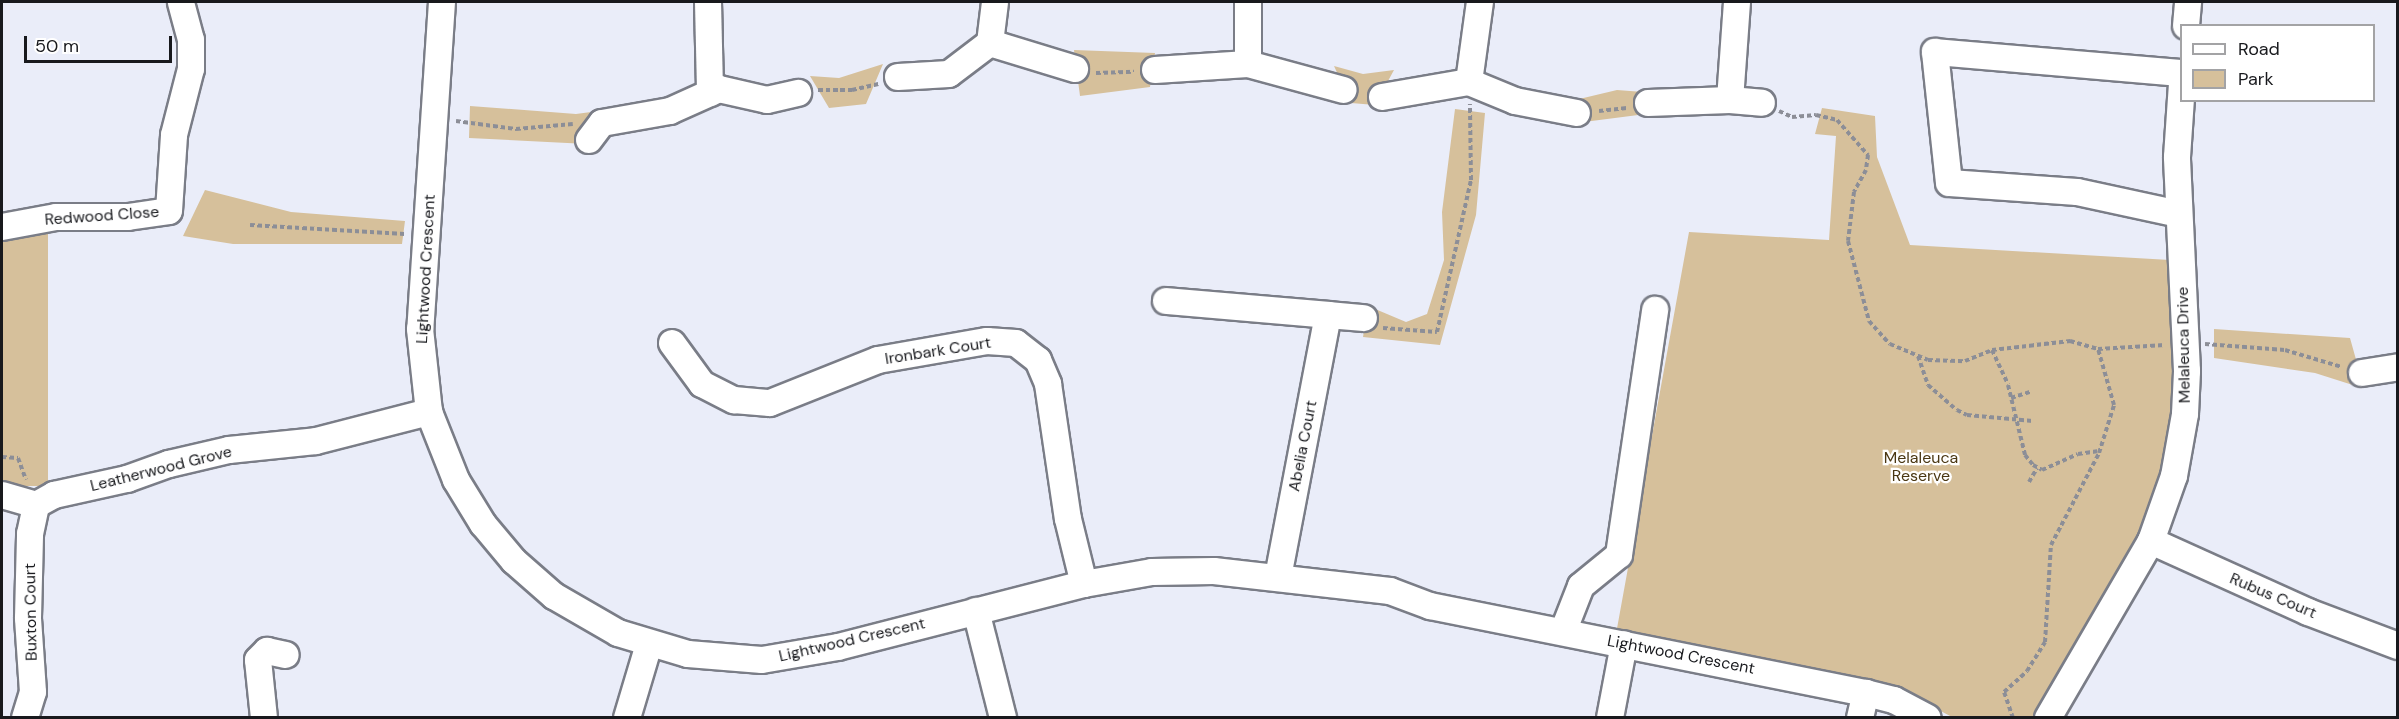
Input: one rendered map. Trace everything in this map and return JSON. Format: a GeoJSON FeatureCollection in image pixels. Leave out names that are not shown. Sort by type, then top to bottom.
{"type":"FeatureCollection","features":[{"type":"Feature","properties":{"kind":"street","name":"Redwood Close"},"geometry":{"type":"LineString","coordinates":[[2,226],[56,217],[128,217],[169,211],[174,135],[191,69],[191,40],[181,2]]}},
{"type":"Feature","properties":{"kind":"street","name":"Lightwood Crescent"},"geometry":{"type":"LineString","coordinates":[[442,2],[420,329],[429,412],[456,480],[483,524],[514,561],[554,596],[618,633],[649,645],[688,654],[762,660],[838,647],[1084,584],[1152,573],[1214,572],[1285,578],[1347,598],[1387,605],[1430,606],[1866,693],[1894,700],[1928,717]]}},
{"type":"Feature","properties":{"kind":"street"},"geometry":{"type":"LineString","coordinates":[[708,2],[710,93]]}},
{"type":"Feature","properties":{"kind":"street"},"geometry":{"type":"LineString","coordinates":[[898,77],[949,74],[990,43],[995,2]]}},
{"type":"Feature","properties":{"kind":"street"},"geometry":{"type":"LineString","coordinates":[[1248,2],[1248,64]]}},
{"type":"Feature","properties":{"kind":"street"},"geometry":{"type":"LineString","coordinates":[[1469,82],[1480,2]]}},
{"type":"Feature","properties":{"kind":"street"},"geometry":{"type":"LineString","coordinates":[[1730,100],[1737,2]]}},
{"type":"Feature","properties":{"kind":"street"},"geometry":{"type":"LineString","coordinates":[[2186,24],[2188,2]]}},
{"type":"Feature","properties":{"kind":"street"},"geometry":{"type":"LineString","coordinates":[[990,43],[1075,69]]}},
{"type":"Feature","properties":{"kind":"street"},"geometry":{"type":"LineString","coordinates":[[2180,73],[1935,52],[1949,183],[2077,192],[2180,214]]}},
{"type":"Feature","properties":{"kind":"street"},"geometry":{"type":"LineString","coordinates":[[1155,70],[1248,64],[1344,90]]}},
{"type":"Feature","properties":{"kind":"street"},"geometry":{"type":"LineString","coordinates":[[1382,97],[1469,82],[1515,101],[1577,113]]}},
{"type":"Feature","properties":{"kind":"street"},"geometry":{"type":"LineString","coordinates":[[595,131],[670,111],[719,89],[767,100],[798,93]]}},
{"type":"Feature","properties":{"kind":"street"},"geometry":{"type":"LineString","coordinates":[[1648,103],[1730,100],[1762,103]]}},
{"type":"Feature","properties":{"kind":"street","name":"Melaleuca Drive"},"geometry":{"type":"LineString","coordinates":[[2048,717],[2151,541],[2174,476],[2185,414],[2177,157],[2180,102]]}},
{"type":"Feature","properties":{"kind":"street"},"geometry":{"type":"LineString","coordinates":[[1166,301],[1364,318]]}},
{"type":"Feature","properties":{"kind":"street"},"geometry":{"type":"LineString","coordinates":[[1563,632],[1581,586],[1619,555],[1655,310]]}},
{"type":"Feature","properties":{"kind":"street","name":"Abelia Court"},"geometry":{"type":"LineString","coordinates":[[1285,578],[1328,315]]}},
{"type":"Feature","properties":{"kind":"street","name":"Ironbark Court"},"geometry":{"type":"LineString","coordinates":[[672,343],[702,384],[734,400],[770,403],[878,360],[987,341],[1016,342],[1038,360],[1048,384],[1068,519],[1084,584]]}},
{"type":"Feature","properties":{"kind":"street"},"geometry":{"type":"LineString","coordinates":[[2362,373],[2397,367]]}},
{"type":"Feature","properties":{"kind":"street","name":"Leatherwood Grove"},"geometry":{"type":"LineString","coordinates":[[36,505],[54,495],[127,479],[169,464],[229,450],[316,441],[429,412]]}},
{"type":"Feature","properties":{"kind":"street"},"geometry":{"type":"LineString","coordinates":[[2,495],[36,505]]}},
{"type":"Feature","properties":{"kind":"street","name":"Buxton Court"},"geometry":{"type":"LineString","coordinates":[[25,717],[33,692],[28,618],[30,534],[36,505]]}},
{"type":"Feature","properties":{"kind":"street","name":"Rubus Court"},"geometry":{"type":"LineString","coordinates":[[2151,541],[2308,612],[2397,646]]}},
{"type":"Feature","properties":{"kind":"street"},"geometry":{"type":"LineString","coordinates":[[976,611],[1003,717]]}},
{"type":"Feature","properties":{"kind":"street"},"geometry":{"type":"LineString","coordinates":[[1610,717],[1624,644]]}},
{"type":"Feature","properties":{"kind":"street"},"geometry":{"type":"LineString","coordinates":[[627,717],[649,645]]}},
{"type":"Feature","properties":{"kind":"street"},"geometry":{"type":"LineString","coordinates":[[264,717],[258,660],[267,651],[286,655]]}},
{"type":"Feature","properties":{"kind":"street"},"geometry":{"type":"LineString","coordinates":[[1860,717],[1866,693]]}},
{"type":"Feature","properties":{"kind":"path"},"geometry":{"type":"LineString","coordinates":[[1075,69],[1106,74],[1155,70]]}},
{"type":"Feature","properties":{"kind":"path"},"geometry":{"type":"LineString","coordinates":[[798,93],[852,90],[898,77]]}},
{"type":"Feature","properties":{"kind":"path"},"geometry":{"type":"LineString","coordinates":[[1364,318],[1379,328],[1437,332],[1471,180],[1469,82]]}},
{"type":"Feature","properties":{"kind":"path"},"geometry":{"type":"LineString","coordinates":[[1577,113],[1648,103]]}},
{"type":"Feature","properties":{"kind":"path"},"geometry":{"type":"LineString","coordinates":[[1762,103],[1792,117],[1816,115],[1837,120],[1868,155],[1866,170],[1854,192],[1848,241],[1857,284],[1869,321],[1890,344],[1928,360],[1965,360],[1992,350],[2070,341],[2098,349],[2168,345]]}},
{"type":"Feature","properties":{"kind":"path"},"geometry":{"type":"LineString","coordinates":[[455,121],[516,129],[595,131]]}},
{"type":"Feature","properties":{"kind":"path"},"geometry":{"type":"LineString","coordinates":[[250,225],[425,237]]}},
{"type":"Feature","properties":{"kind":"path"},"geometry":{"type":"LineString","coordinates":[[2195,344],[2285,350],[2362,373]]}},
{"type":"Feature","properties":{"kind":"path"},"geometry":{"type":"LineString","coordinates":[[2013,717],[2004,692],[2027,671],[2045,642],[2049,551],[2099,451],[2114,405],[2098,349]]}},
{"type":"Feature","properties":{"kind":"path"},"geometry":{"type":"LineString","coordinates":[[1992,350],[2011,398],[2025,455],[2037,468],[2045,470],[2078,454],[2099,451]]}},
{"type":"Feature","properties":{"kind":"path"},"geometry":{"type":"LineString","coordinates":[[1918,356],[1921,373],[1935,393],[1967,415],[2033,421]]}},
{"type":"Feature","properties":{"kind":"path"},"geometry":{"type":"LineString","coordinates":[[2011,398],[2030,392]]}},
{"type":"Feature","properties":{"kind":"path"},"geometry":{"type":"LineString","coordinates":[[2,457],[18,458],[24,468]]}},
{"type":"Feature","properties":{"kind":"path"},"geometry":{"type":"LineString","coordinates":[[2029,482],[2037,468]]}},
{"type":"Feature","properties":{"kind":"green space"},"geometry":{"type":"Polygon","coordinates":[[[1074,50],[1155,53],[1150,87],[1080,96],[1074,50]]]}},
{"type":"Feature","properties":{"kind":"green space"},"geometry":{"type":"Polygon","coordinates":[[[883,64],[866,104],[829,108],[810,76],[839,78],[883,64]]]}},
{"type":"Feature","properties":{"kind":"green space"},"geometry":{"type":"Polygon","coordinates":[[[1334,66],[1363,74],[1394,70],[1375,105],[1351,103],[1334,66]]]}},
{"type":"Feature","properties":{"kind":"green space"},"geometry":{"type":"Polygon","coordinates":[[[1617,90],[1643,92],[1646,114],[1576,123],[1575,100],[1617,90]]]}},
{"type":"Feature","properties":{"kind":"green space"},"geometry":{"type":"Polygon","coordinates":[[[470,106],[576,114],[591,112],[587,144],[469,138],[470,106]]]}},
{"type":"Feature","properties":{"kind":"green space","name":"Melaleuca Reserve"},"geometry":{"type":"Polygon","coordinates":[[[1822,108],[1875,116],[1877,157],[1910,245],[2170,260],[2173,410],[2163,471],[2141,536],[2038,717],[1952,717],[1899,689],[1616,634],[1689,232],[1829,240],[1836,136],[1815,134],[1822,108]]]}},
{"type":"Feature","properties":{"kind":"green space"},"geometry":{"type":"Polygon","coordinates":[[[1455,109],[1485,113],[1476,215],[1440,345],[1363,337],[1368,306],[1406,322],[1427,314],[1444,260],[1442,212],[1455,109]]]}},
{"type":"Feature","properties":{"kind":"green space"},"geometry":{"type":"Polygon","coordinates":[[[205,190],[291,212],[405,221],[402,244],[233,244],[183,236],[205,190]]]}},
{"type":"Feature","properties":{"kind":"green space"},"geometry":{"type":"Polygon","coordinates":[[[2,232],[48,232],[48,486],[2,486],[2,232]]]}},
{"type":"Feature","properties":{"kind":"green space"},"geometry":{"type":"Polygon","coordinates":[[[2214,329],[2350,338],[2362,381],[2359,387],[2315,373],[2214,358],[2214,329]]]}}]}
